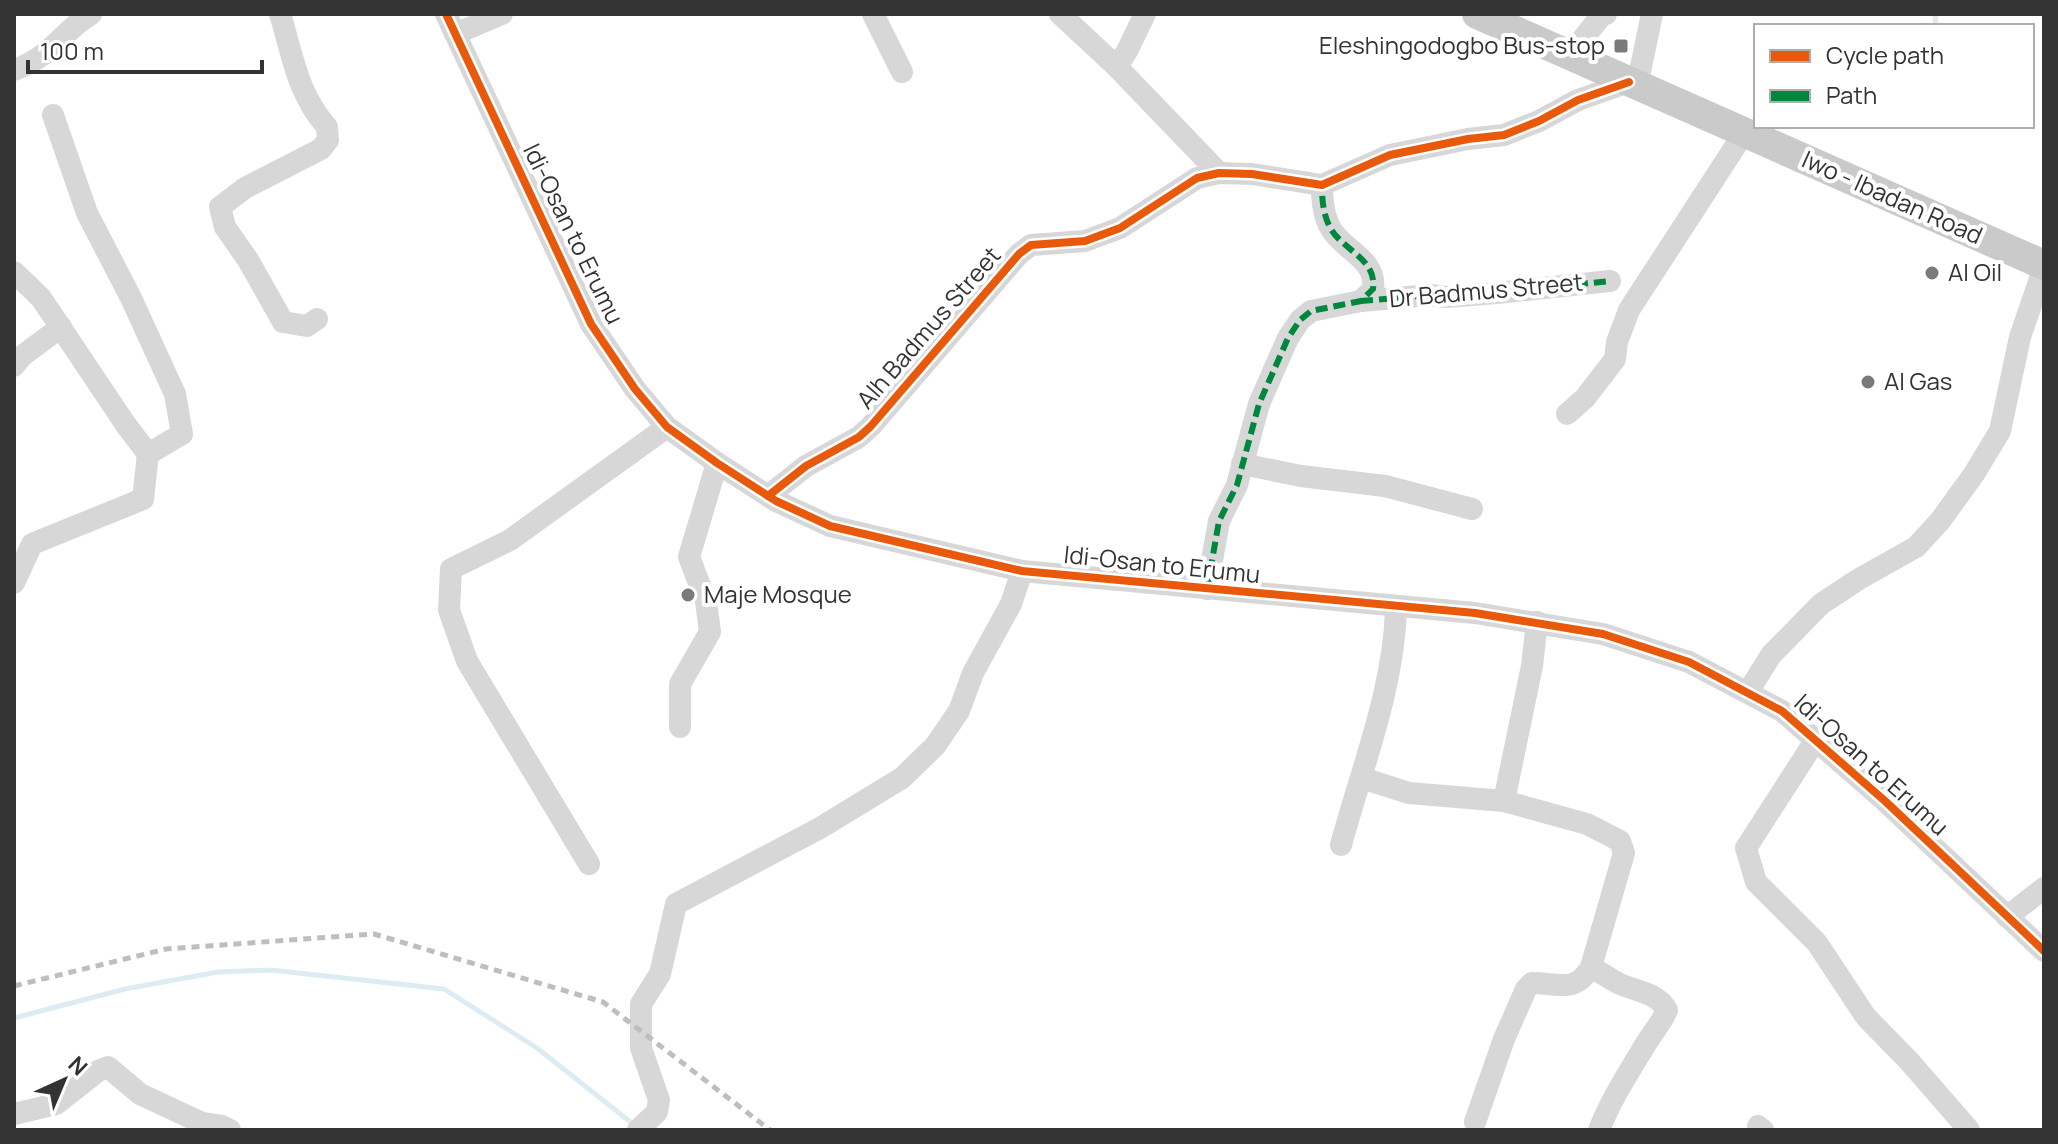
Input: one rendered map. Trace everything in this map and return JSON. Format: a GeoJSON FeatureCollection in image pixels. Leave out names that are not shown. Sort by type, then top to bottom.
{"type":"FeatureCollection","features":[{"type":"Feature","properties":{"kind":"main road","name":"Iwo - Ibadan Road"},"geometry":{"type":"LineString","coordinates":[[1477,14],[2044,266]]}},
{"type":"Feature","properties":{"kind":"street"},"geometry":{"type":"LineString","coordinates":[[14,70],[48,53],[91,14]]}},
{"type":"Feature","properties":{"kind":"street"},"geometry":{"type":"LineString","coordinates":[[280,14],[293,64],[311,108],[327,127],[328,140],[321,149],[245,188],[220,207],[225,227],[248,260],[283,322],[307,326],[317,319]]}},
{"type":"Feature","properties":{"kind":"street"},"geometry":{"type":"LineString","coordinates":[[451,24],[502,14]]}},
{"type":"Feature","properties":{"kind":"street"},"geometry":{"type":"LineString","coordinates":[[873,14],[902,72]]}},
{"type":"Feature","properties":{"kind":"street"},"geometry":{"type":"LineString","coordinates":[[1060,14],[1117,67],[1219,173]]}},
{"type":"Feature","properties":{"kind":"street"},"geometry":{"type":"LineString","coordinates":[[1117,67],[1145,14]]}},
{"type":"Feature","properties":{"kind":"street"},"geometry":{"type":"LineString","coordinates":[[1569,56],[1603,14]]}},
{"type":"Feature","properties":{"kind":"street"},"geometry":{"type":"LineString","coordinates":[[1207,589],[1219,521],[1237,485],[1259,404],[1288,338],[1300,320],[1320,307],[1361,301],[1373,289],[1373,273],[1331,230],[1322,204],[1322,185],[1390,155],[1504,135],[1578,100],[1633,84],[1652,14]]}},
{"type":"Feature","properties":{"kind":"street","name":"Idi-Osan to Erumu"},"geometry":{"type":"LineString","coordinates":[[451,24],[591,324],[635,389],[667,427],[768,496],[830,526],[1022,571],[1475,613],[1603,634],[1675,657],[1782,711],[1885,801],[2044,951]]}},
{"type":"Feature","properties":{"kind":"street"},"geometry":{"type":"LineString","coordinates":[[53,115],[87,213],[131,298],[175,394],[182,434],[148,454]]}},
{"type":"Feature","properties":{"kind":"street"},"geometry":{"type":"LineString","coordinates":[[1567,414],[1585,398],[1615,359],[1617,342],[1629,310],[1744,133]]}},
{"type":"Feature","properties":{"kind":"street","name":"Alh Badmus Street"},"geometry":{"type":"LineString","coordinates":[[768,496],[806,466],[859,437],[871,426],[1019,254],[1031,245],[1085,241],[1097,237],[1120,228],[1197,178],[1219,173],[1252,174],[1322,185]]}},
{"type":"Feature","properties":{"kind":"street"},"geometry":{"type":"LineString","coordinates":[[1748,692],[1771,655],[1821,604],[1916,547],[1940,521],[1974,474],[2000,431],[2020,337],[2044,266]]}},
{"type":"Feature","properties":{"kind":"street"},"geometry":{"type":"LineString","coordinates":[[14,272],[41,298],[148,454],[143,499],[32,544],[14,583]]}},
{"type":"Feature","properties":{"kind":"street","name":"Dr Badmus Street"},"geometry":{"type":"LineString","coordinates":[[1361,301],[1497,293],[1610,281]]}},
{"type":"Feature","properties":{"kind":"street"},"geometry":{"type":"LineString","coordinates":[[14,366],[22,356],[61,327]]}},
{"type":"Feature","properties":{"kind":"street"},"geometry":{"type":"LineString","coordinates":[[589,864],[467,661],[449,610],[451,569],[510,540],[667,427]]}},
{"type":"Feature","properties":{"kind":"street"},"geometry":{"type":"LineString","coordinates":[[680,727],[680,684],[710,632],[706,601],[689,557],[717,463]]}},
{"type":"Feature","properties":{"kind":"street"},"geometry":{"type":"LineString","coordinates":[[1242,464],[1301,476],[1385,486],[1472,509]]}},
{"type":"Feature","properties":{"kind":"street"},"geometry":{"type":"LineString","coordinates":[[638,1130],[657,1112],[659,1100],[641,1048],[641,1004],[660,974],[676,904],[820,828],[902,778],[935,746],[959,711],[973,673],[1011,604],[1022,571]]}},
{"type":"Feature","properties":{"kind":"street"},"geometry":{"type":"LineString","coordinates":[[1341,845],[1362,778],[1393,653],[1396,608]]}},
{"type":"Feature","properties":{"kind":"street"},"geometry":{"type":"LineString","coordinates":[[1504,801],[1532,666],[1537,622]]}},
{"type":"Feature","properties":{"kind":"street"},"geometry":{"type":"LineString","coordinates":[[1815,741],[1746,848],[1756,882],[1817,943],[1866,1017],[1969,1130]]}},
{"type":"Feature","properties":{"kind":"street"},"geometry":{"type":"LineString","coordinates":[[1362,778],[1409,793],[1504,801],[1587,824],[1620,841],[1624,853],[1591,967],[1583,981],[1572,986],[1532,983],[1526,989],[1504,1039],[1475,1122]]}},
{"type":"Feature","properties":{"kind":"street"},"geometry":{"type":"LineString","coordinates":[[2007,917],[2044,888]]}},
{"type":"Feature","properties":{"kind":"street"},"geometry":{"type":"LineString","coordinates":[[1591,967],[1618,983],[1648,993],[1667,1010],[1606,1112],[1599,1130]]}},
{"type":"Feature","properties":{"kind":"street"},"geometry":{"type":"LineString","coordinates":[[14,1114],[56,1104],[98,1071],[108,1067],[140,1094],[202,1123],[230,1130]]}},
{"type":"Feature","properties":{"kind":"waterway"},"geometry":{"type":"LineString","coordinates":[[1935,14],[1936,24]]}},
{"type":"Feature","properties":{"kind":"waterway"},"geometry":{"type":"LineString","coordinates":[[14,1018],[125,989],[218,972],[271,970],[444,989],[537,1048],[633,1124]]}},
{"type":"Feature","properties":{"kind":"railway"},"geometry":{"type":"LineString","coordinates":[[14,986],[166,949],[374,934],[603,1002],[770,1130]]}},
{"type":"Feature","properties":{"kind":"marked path"},"geometry":{"type":"LineString","coordinates":[[1207,589],[1219,521],[1237,485],[1259,404],[1288,338],[1300,320],[1311,311],[1361,301],[1373,289],[1370,270],[1328,224],[1322,185]]}},
{"type":"Feature","properties":{"kind":"marked path"},"geometry":{"type":"LineString","coordinates":[[1361,301],[1497,293],[1610,281]]}},
{"type":"Feature","properties":{"kind":"cycle path"},"geometry":{"type":"LineString","coordinates":[[446,14],[591,324],[635,389],[667,427],[776,501],[830,526],[1022,571],[1475,613],[1603,634],[1689,662],[1782,711],[1885,801],[2044,951]]}},
{"type":"Feature","properties":{"kind":"cycle path"},"geometry":{"type":"LineString","coordinates":[[768,496],[806,466],[859,437],[871,426],[1019,254],[1031,245],[1085,241],[1120,228],[1197,178],[1219,173],[1252,174],[1322,185],[1390,155],[1504,135],[1578,100],[1629,82]]}},
{"type":"Feature","properties":{"kind":"place","name":"Eleshingodogbo Bus-stop"},"geometry":{"type":"Point","coordinates":[1621,46]}},
{"type":"Feature","properties":{"kind":"place","name":"Al Oil"},"geometry":{"type":"Point","coordinates":[1932,273]}},
{"type":"Feature","properties":{"kind":"place","name":"Al Gas"},"geometry":{"type":"Point","coordinates":[1868,382]}},
{"type":"Feature","properties":{"kind":"place","name":"Maje Mosque"},"geometry":{"type":"Point","coordinates":[688,595]}}]}
